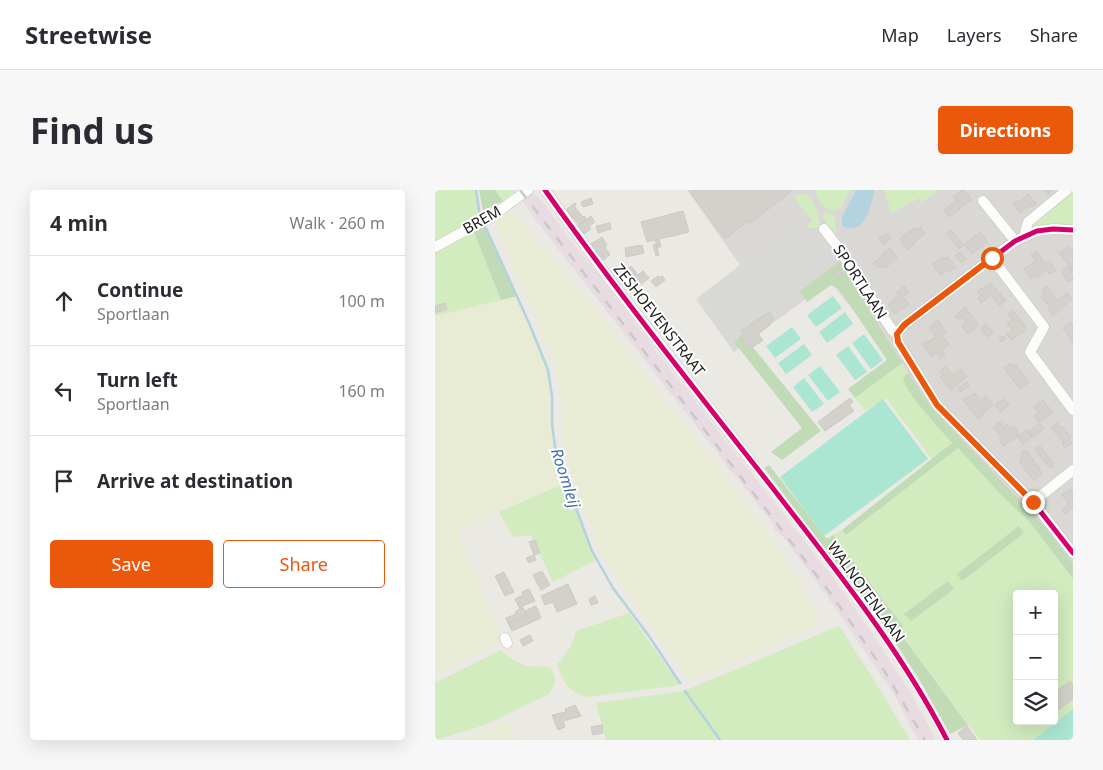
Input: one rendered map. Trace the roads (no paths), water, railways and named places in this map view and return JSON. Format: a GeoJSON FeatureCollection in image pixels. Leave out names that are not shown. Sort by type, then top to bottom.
{"type":"FeatureCollection","features":[{"type":"Feature","properties":{"kind":"street","name":"BREM"},"geometry":{"type":"LineString","coordinates":[[435,247],[492,216],[528,190]]}},
{"type":"Feature","properties":{"kind":"street","name":"ZESHOEVENSTRAAT"},"geometry":{"type":"LineString","coordinates":[[545,190],[608,277],[754,465]]}},
{"type":"Feature","properties":{"kind":"street"},"geometry":{"type":"LineString","coordinates":[[1024,236],[1028,222],[1067,190]]}},
{"type":"Feature","properties":{"kind":"street"},"geometry":{"type":"LineString","coordinates":[[983,201],[1015,241]]}},
{"type":"Feature","properties":{"kind":"street","name":"SPORTLAAN"},"geometry":{"type":"LineString","coordinates":[[824,229],[892,330],[897,334],[898,342],[937,405],[1033,502],[1073,553]]}},
{"type":"Feature","properties":{"kind":"street","name":"SPORTLAAN"},"geometry":{"type":"LineString","coordinates":[[897,334],[904,325],[1015,241],[1037,231],[1053,229],[1073,230]]}},
{"type":"Feature","properties":{"kind":"street"},"geometry":{"type":"LineString","coordinates":[[992,258],[1044,327],[1030,352],[1073,410]]}},
{"type":"Feature","properties":{"kind":"street"},"geometry":{"type":"LineString","coordinates":[[1033,502],[1073,470]]}},
{"type":"Feature","properties":{"kind":"water"},"geometry":{"type":"Polygon","coordinates":[[[856,190],[874,190],[869,211],[866,218],[856,227],[842,226],[842,217],[856,190]]]}},
{"type":"Feature","properties":{"kind":"waterway","name":"Roomleij"},"geometry":{"type":"LineString","coordinates":[[476,190],[480,216]]}},
{"type":"Feature","properties":{"kind":"waterway","name":"Roomleij"},"geometry":{"type":"LineString","coordinates":[[485,226],[548,370],[552,396],[552,424],[556,454],[592,551],[613,588],[649,636],[680,683]]}},
{"type":"Feature","properties":{"kind":"waterway","name":"Roomleij"},"geometry":{"type":"LineString","coordinates":[[685,691],[720,740]]}},
{"type":"Feature","properties":{"kind":"railway"},"geometry":{"type":"LineString","coordinates":[[520,190],[831,594],[885,672],[925,740]]}}]}
